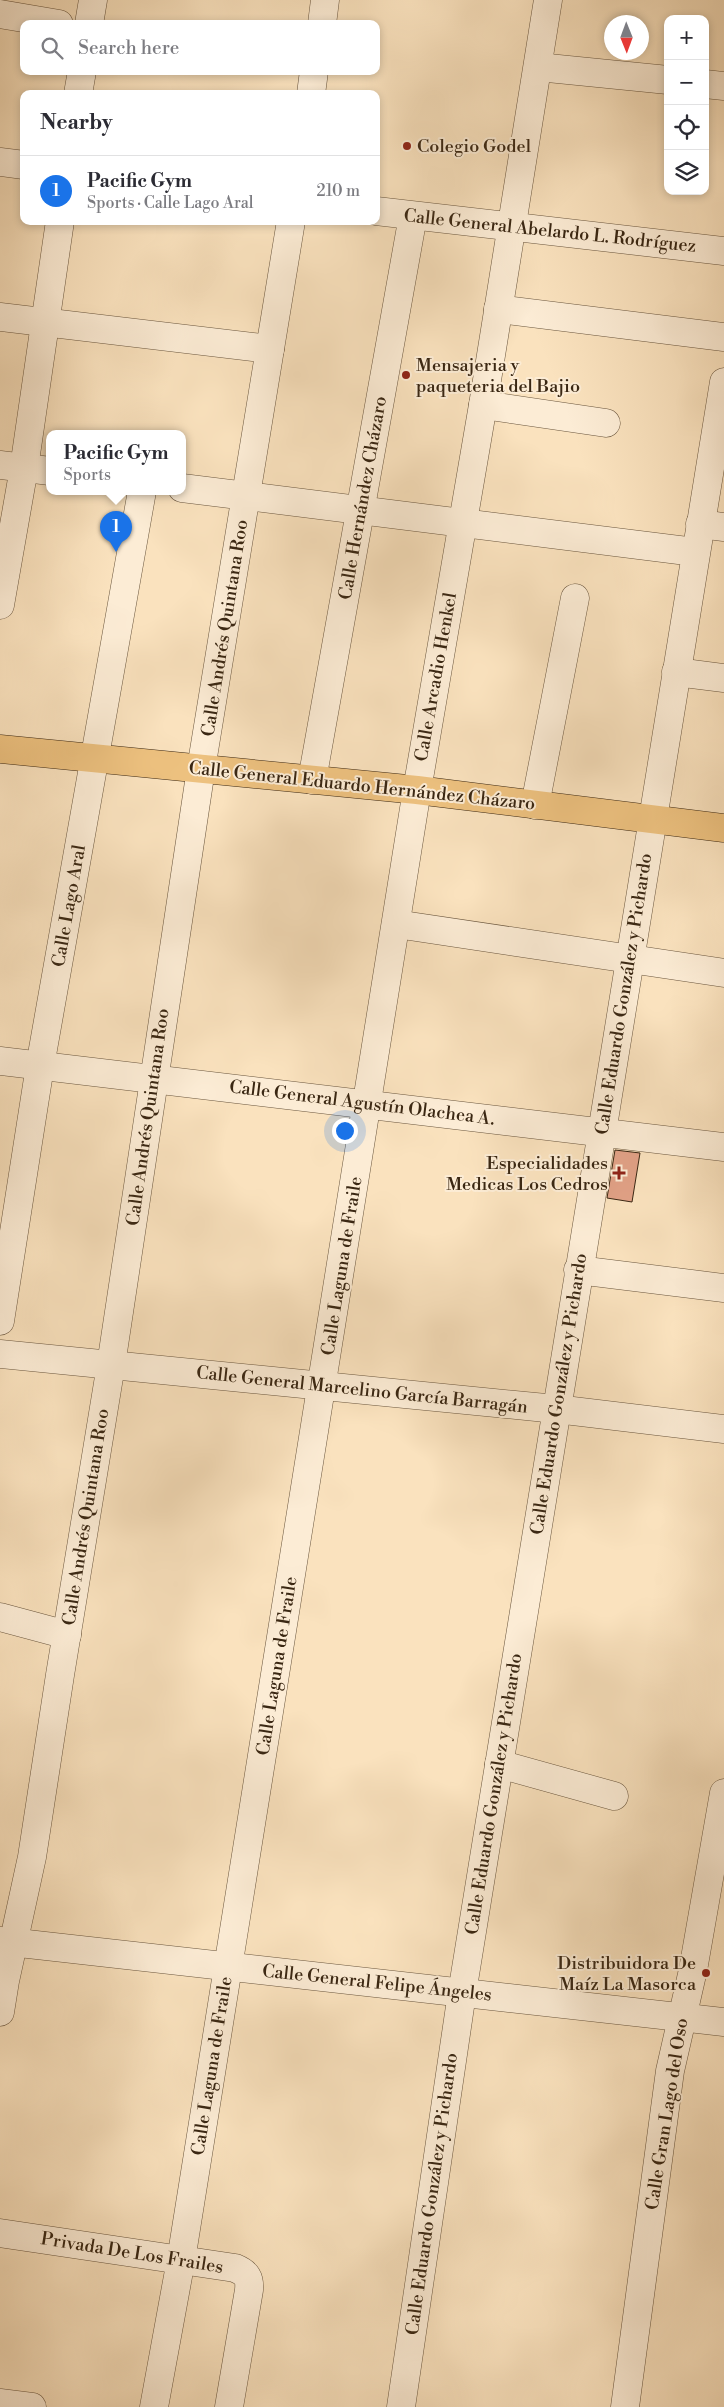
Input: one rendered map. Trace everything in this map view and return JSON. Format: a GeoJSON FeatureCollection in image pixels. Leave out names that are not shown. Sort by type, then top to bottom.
{"type":"FeatureCollection","features":[{"type":"Feature","properties":{"kind":"main road","name":"Calle General Eduardo Hernández Cházaro"},"geometry":{"type":"LineString","coordinates":[[0,749],[417,790],[724,828]]}},
{"type":"Feature","properties":{"kind":"street"},"geometry":{"type":"LineString","coordinates":[[90,20],[93,0]]}},
{"type":"Feature","properties":{"kind":"street"},"geometry":{"type":"LineString","coordinates":[[322,20],[325,0]]}},
{"type":"Feature","properties":{"kind":"street","name":"Calle Arcadio Henkel"},"geometry":{"type":"LineString","coordinates":[[396,924],[483,405],[548,0]]}},
{"type":"Feature","properties":{"kind":"street"},"geometry":{"type":"LineString","coordinates":[[0,14],[35,20]]}},
{"type":"Feature","properties":{"kind":"street"},"geometry":{"type":"LineString","coordinates":[[538,67],[664,80]]}},
{"type":"Feature","properties":{"kind":"street"},"geometry":{"type":"LineString","coordinates":[[79,90],[81,75]]}},
{"type":"Feature","properties":{"kind":"street"},"geometry":{"type":"LineString","coordinates":[[312,90],[313,75]]}},
{"type":"Feature","properties":{"kind":"street"},"geometry":{"type":"LineString","coordinates":[[709,84],[724,86]]}},
{"type":"Feature","properties":{"kind":"street"},"geometry":{"type":"LineString","coordinates":[[0,162],[20,164]]}},
{"type":"Feature","properties":{"kind":"street","name":"Calle General Abelardo L. Rodríguez"},"geometry":{"type":"LineString","coordinates":[[380,212],[724,251]]}},
{"type":"Feature","properties":{"kind":"street","name":"Calle Hernández Cházaro"},"geometry":{"type":"LineString","coordinates":[[312,780],[362,510],[413,216]]}},
{"type":"Feature","properties":{"kind":"street"},"geometry":{"type":"LineString","coordinates":[[0,605],[24,468],[59,225]]}},
{"type":"Feature","properties":{"kind":"street","name":"Calle Andrés Quintana Roo"},"geometry":{"type":"LineString","coordinates":[[0,2012],[7,1941],[32,1857],[111,1365],[201,769],[290,225]]}},
{"type":"Feature","properties":{"kind":"street"},"geometry":{"type":"LineString","coordinates":[[498,309],[724,337]]}},
{"type":"Feature","properties":{"kind":"street"},"geometry":{"type":"LineString","coordinates":[[0,317],[270,349]]}},
{"type":"Feature","properties":{"kind":"street","name":"Calle Eduardo González y Pichardo"},"geometry":{"type":"LineString","coordinates":[[401,2407],[462,1993],[695,552],[712,525],[724,382]]}},
{"type":"Feature","properties":{"kind":"street"},"geometry":{"type":"LineString","coordinates":[[483,405],[606,423]]}},
{"type":"Feature","properties":{"kind":"street"},"geometry":{"type":"LineString","coordinates":[[186,488],[695,552]]}},
{"type":"Feature","properties":{"kind":"street","name":"Calle Lago Aral"},"geometry":{"type":"LineString","coordinates":[[0,1321],[40,1066],[141,495]]}},
{"type":"Feature","properties":{"kind":"street"},"geometry":{"type":"LineString","coordinates":[[535,805],[575,598]]}},
{"type":"Feature","properties":{"kind":"street"},"geometry":{"type":"LineString","coordinates":[[676,672],[724,678]]}},
{"type":"Feature","properties":{"kind":"street"},"geometry":{"type":"LineString","coordinates":[[396,924],[724,973]]}},
{"type":"Feature","properties":{"kind":"street","name":"Calle Laguna de Fraile"},"geometry":{"type":"LineString","coordinates":[[154,2407],[181,2260],[396,924]]}},
{"type":"Feature","properties":{"kind":"street","name":"Calle General Agustín Olachea A."},"geometry":{"type":"LineString","coordinates":[[0,1060],[724,1147]]}},
{"type":"Feature","properties":{"kind":"street"},"geometry":{"type":"LineString","coordinates":[[578,1270],[724,1288]]}},
{"type":"Feature","properties":{"kind":"street","name":"Calle General Marcelino García Barragán"},"geometry":{"type":"LineString","coordinates":[[0,1354],[556,1409],[724,1429]]}},
{"type":"Feature","properties":{"kind":"street"},"geometry":{"type":"LineString","coordinates":[[0,1618],[67,1635]]}},
{"type":"Feature","properties":{"kind":"street"},"geometry":{"type":"LineString","coordinates":[[499,1764],[614,1796]]}},
{"type":"Feature","properties":{"kind":"street","name":"Calle Gran Lago del Oso"},"geometry":{"type":"LineString","coordinates":[[625,2407],[670,2071],[693,1970],[724,1793]]}},
{"type":"Feature","properties":{"kind":"street","name":"Calle General Felipe Ángeles"},"geometry":{"type":"LineString","coordinates":[[7,1941],[724,2022]]}},
{"type":"Feature","properties":{"kind":"street","name":"Privada De Los Frailes"},"geometry":{"type":"LineString","coordinates":[[0,2233],[235,2268],[244,2272],[249,2281],[249,2290],[229,2407]]}},
{"type":"Feature","properties":{"kind":"street"},"geometry":{"type":"LineString","coordinates":[[0,2404],[32,2407]]}},
{"type":"Feature","properties":{"kind":"building","name":"Especialidades Medicas Los Cedros"},"geometry":{"type":"Polygon","coordinates":[[[615,1150],[640,1153],[632,1202],[607,1198],[615,1150]]]}},
{"type":"Feature","properties":{"kind":"place","name":"Colegio Godel"},"geometry":{"type":"Point","coordinates":[407,146]}},
{"type":"Feature","properties":{"kind":"place","name":"Mensajeria y paqueteria del Bajio"},"geometry":{"type":"Point","coordinates":[406,375]}},
{"type":"Feature","properties":{"kind":"place","name":"Pacific Gym"},"geometry":{"type":"Point","coordinates":[116,552]}},
{"type":"Feature","properties":{"kind":"place","name":"Especialidades Medicas Los Cedros"},"geometry":{"type":"Point","coordinates":[619,1173]}},
{"type":"Feature","properties":{"kind":"place","name":"Distribuidora De Maíz La Masorca"},"geometry":{"type":"Point","coordinates":[706,1973]}}]}
